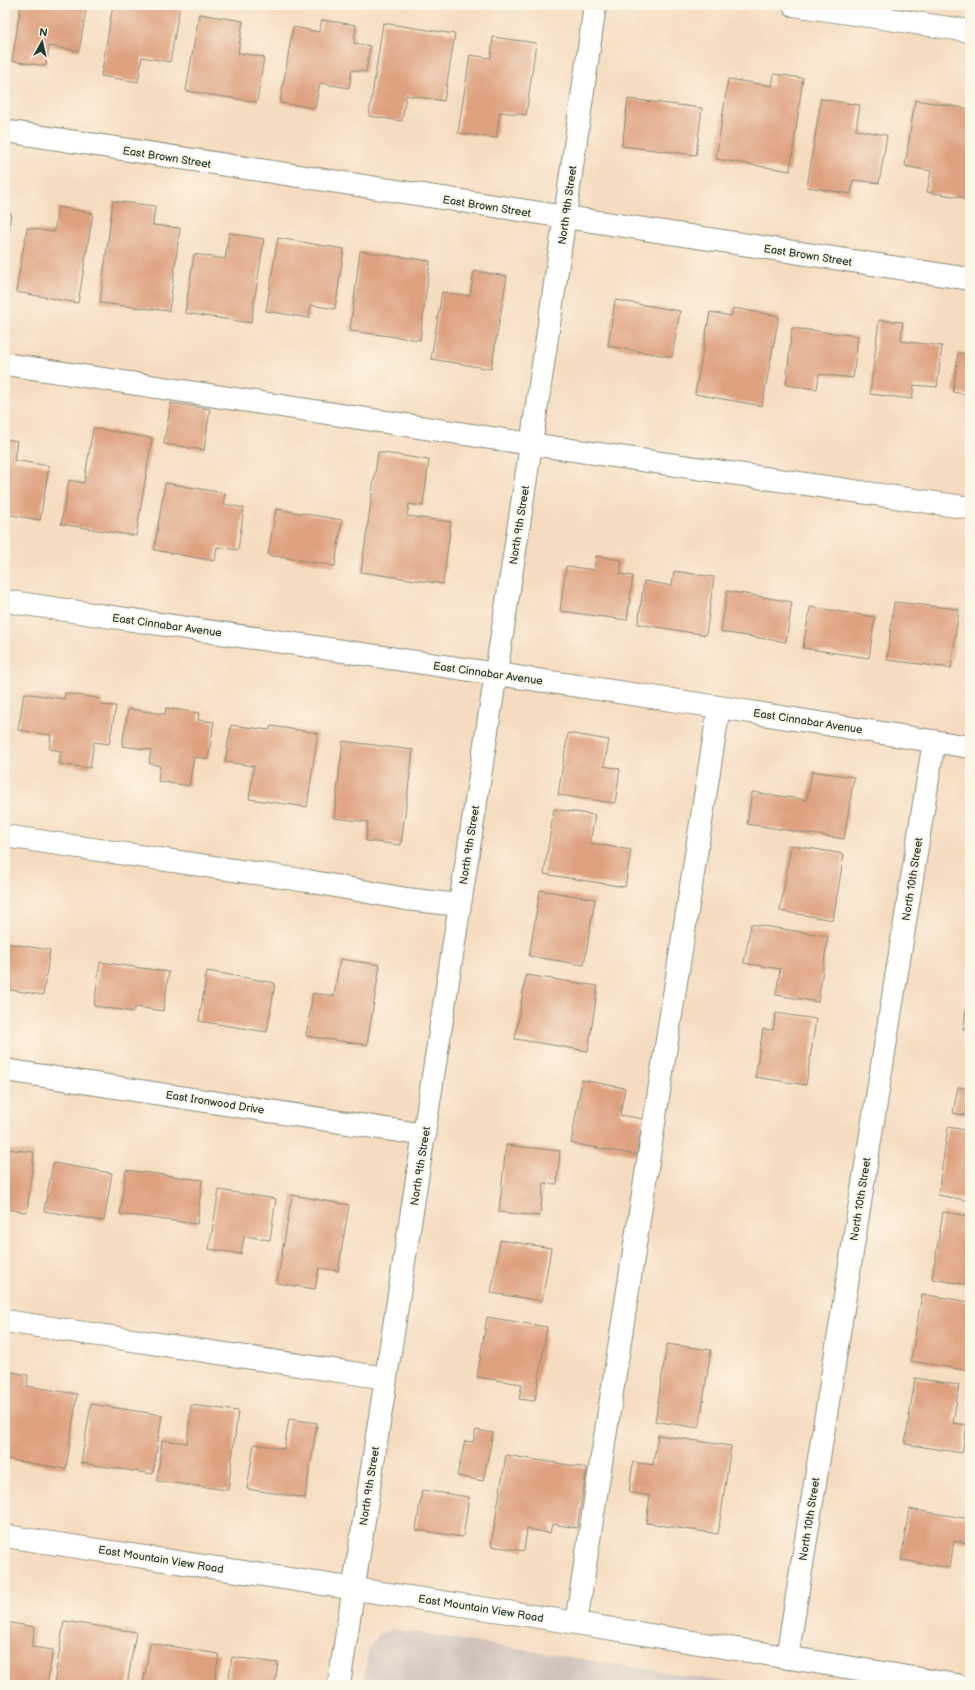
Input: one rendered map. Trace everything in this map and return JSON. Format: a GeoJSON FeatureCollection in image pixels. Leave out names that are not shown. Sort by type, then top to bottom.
{"type":"FeatureCollection","features":[{"type":"Feature","properties":{"kind":"street","name":"North 9th Street"},"geometry":{"type":"LineString","coordinates":[[338,1685],[566,218],[595,5]]}},
{"type":"Feature","properties":{"kind":"street"},"geometry":{"type":"LineString","coordinates":[[794,5],[970,31]]}},
{"type":"Feature","properties":{"kind":"street","name":"East Brown Street"},"geometry":{"type":"LineString","coordinates":[[5,132],[970,279]]}},
{"type":"Feature","properties":{"kind":"street"},"geometry":{"type":"LineString","coordinates":[[5,364],[531,444],[970,508]]}},
{"type":"Feature","properties":{"kind":"street","name":"East Cinnabar Avenue"},"geometry":{"type":"LineString","coordinates":[[5,601],[719,707],[970,747]]}},
{"type":"Feature","properties":{"kind":"street"},"geometry":{"type":"LineString","coordinates":[[576,1623],[719,707]]}},
{"type":"Feature","properties":{"kind":"street","name":"North 10th Street"},"geometry":{"type":"LineString","coordinates":[[788,1658],[934,741]]}},
{"type":"Feature","properties":{"kind":"street"},"geometry":{"type":"LineString","coordinates":[[5,836],[308,881],[406,899],[460,905]]}},
{"type":"Feature","properties":{"kind":"street","name":"East Ironwood Drive"},"geometry":{"type":"LineString","coordinates":[[5,1070],[424,1135]]}},
{"type":"Feature","properties":{"kind":"street"},"geometry":{"type":"LineString","coordinates":[[5,1321],[386,1378]]}},
{"type":"Feature","properties":{"kind":"street","name":"East Mountain View Road"},"geometry":{"type":"LineString","coordinates":[[5,1536],[576,1623],[957,1685]]}},
{"type":"Feature","properties":{"kind":"shaded area"},"geometry":{"type":"Polygon","coordinates":[[[392,1629],[746,1685],[363,1685],[368,1651],[377,1635],[392,1629]]]}},
{"type":"Feature","properties":{"kind":"building"},"geometry":{"type":"Polygon","coordinates":[[[21,5],[87,5],[79,51],[49,46],[46,66],[12,61],[21,5]]]}},
{"type":"Feature","properties":{"kind":"building"},"geometry":{"type":"Polygon","coordinates":[[[113,5],[180,5],[170,62],[142,57],[138,82],[101,76],[113,5]]]}},
{"type":"Feature","properties":{"kind":"building"},"geometry":{"type":"Polygon","coordinates":[[[199,14],[243,21],[238,53],[264,57],[257,102],[186,91],[199,14]]]}},
{"type":"Feature","properties":{"kind":"building"},"geometry":{"type":"Polygon","coordinates":[[[322,20],[356,25],[354,43],[370,46],[366,72],[352,70],[349,88],[320,83],[315,108],[280,103],[293,27],[319,32],[322,20]]]}},
{"type":"Feature","properties":{"kind":"building"},"geometry":{"type":"Polygon","coordinates":[[[383,23],[455,34],[444,101],[406,95],[402,121],[369,116],[383,23]]]}},
{"type":"Feature","properties":{"kind":"building"},"geometry":{"type":"Polygon","coordinates":[[[493,37],[536,43],[526,115],[500,112],[496,138],[458,133],[470,55],[491,58],[493,37]]]}},
{"type":"Feature","properties":{"kind":"building"},"geometry":{"type":"Polygon","coordinates":[[[774,74],[803,78],[790,171],[716,159],[728,79],[772,86],[774,74]]]}},
{"type":"Feature","properties":{"kind":"building"},"geometry":{"type":"Polygon","coordinates":[[[628,99],[702,108],[696,155],[622,146],[628,99]]]}},
{"type":"Feature","properties":{"kind":"building"},"geometry":{"type":"Polygon","coordinates":[[[821,99],[860,105],[856,130],[887,135],[879,183],[853,180],[851,194],[807,187],[821,99]]]}},
{"type":"Feature","properties":{"kind":"building"},"geometry":{"type":"Polygon","coordinates":[[[915,100],[970,109],[970,175],[966,198],[927,192],[931,171],[905,166],[915,100]]]}},
{"type":"Feature","properties":{"kind":"building"},"geometry":{"type":"Polygon","coordinates":[[[113,201],[155,206],[153,225],[180,228],[169,311],[100,303],[113,201]]]}},
{"type":"Feature","properties":{"kind":"building"},"geometry":{"type":"Polygon","coordinates":[[[58,207],[93,213],[78,303],[16,292],[27,228],[54,232],[58,207]]]}},
{"type":"Feature","properties":{"kind":"building"},"geometry":{"type":"Polygon","coordinates":[[[5,213],[11,214],[6,246],[5,246],[5,213]]]}},
{"type":"Feature","properties":{"kind":"building"},"geometry":{"type":"Polygon","coordinates":[[[229,233],[264,239],[251,323],[185,313],[194,254],[225,259],[229,233]]]}},
{"type":"Feature","properties":{"kind":"building"},"geometry":{"type":"Polygon","coordinates":[[[278,238],[344,249],[335,309],[311,305],[309,318],[266,311],[278,238]]]}},
{"type":"Feature","properties":{"kind":"building"},"geometry":{"type":"Polygon","coordinates":[[[360,251],[430,261],[420,340],[350,331],[360,251]]]}},
{"type":"Feature","properties":{"kind":"building"},"geometry":{"type":"Polygon","coordinates":[[[474,271],[507,276],[491,369],[431,359],[442,292],[470,296],[474,271]]]}},
{"type":"Feature","properties":{"kind":"building"},"geometry":{"type":"Polygon","coordinates":[[[615,300],[680,311],[672,357],[608,346],[615,300]]]}},
{"type":"Feature","properties":{"kind":"building"},"geometry":{"type":"Polygon","coordinates":[[[733,308],[779,316],[762,406],[695,394],[710,312],[731,316],[733,308]]]}},
{"type":"Feature","properties":{"kind":"building"},"geometry":{"type":"Polygon","coordinates":[[[879,320],[903,322],[901,341],[942,346],[937,387],[914,385],[912,399],[870,394],[879,320]]]}},
{"type":"Feature","properties":{"kind":"building"},"geometry":{"type":"Polygon","coordinates":[[[792,328],[858,336],[853,378],[819,374],[817,389],[786,385],[792,328]]]}},
{"type":"Feature","properties":{"kind":"building"},"geometry":{"type":"Polygon","coordinates":[[[958,353],[970,354],[970,395],[953,392],[958,353]]]}},
{"type":"Feature","properties":{"kind":"building"},"geometry":{"type":"Polygon","coordinates":[[[171,403],[210,409],[204,450],[164,444],[171,403]]]}},
{"type":"Feature","properties":{"kind":"building"},"geometry":{"type":"Polygon","coordinates":[[[93,428],[152,438],[136,536],[61,524],[69,480],[84,483],[93,428]]]}},
{"type":"Feature","properties":{"kind":"building"},"geometry":{"type":"Polygon","coordinates":[[[5,439],[17,441],[14,460],[49,466],[40,520],[5,514],[5,439]]]}},
{"type":"Feature","properties":{"kind":"building"},"geometry":{"type":"Polygon","coordinates":[[[378,452],[429,460],[423,506],[409,504],[407,516],[451,522],[443,584],[361,572],[378,452]]]}},
{"type":"Feature","properties":{"kind":"building"},"geometry":{"type":"Polygon","coordinates":[[[165,483],[225,493],[223,504],[244,508],[238,550],[217,547],[215,561],[154,550],[165,483]]]}},
{"type":"Feature","properties":{"kind":"building"},"geometry":{"type":"Polygon","coordinates":[[[276,509],[342,520],[335,566],[268,555],[276,509]]]}},
{"type":"Feature","properties":{"kind":"building"},"geometry":{"type":"Polygon","coordinates":[[[596,556],[622,560],[620,574],[633,576],[627,620],[560,611],[566,566],[594,570],[596,556]]]}},
{"type":"Feature","properties":{"kind":"building"},"geometry":{"type":"Polygon","coordinates":[[[674,571],[714,577],[706,635],[638,624],[644,581],[672,586],[674,571]]]}},
{"type":"Feature","properties":{"kind":"building"},"geometry":{"type":"Polygon","coordinates":[[[727,591],[792,602],[786,642],[721,632],[727,591]]]}},
{"type":"Feature","properties":{"kind":"building"},"geometry":{"type":"Polygon","coordinates":[[[894,602],[959,609],[951,668],[887,660],[894,602]]]}},
{"type":"Feature","properties":{"kind":"building"},"geometry":{"type":"Polygon","coordinates":[[[810,607],[875,617],[869,658],[803,648],[810,607]]]}},
{"type":"Feature","properties":{"kind":"building"},"geometry":{"type":"Polygon","coordinates":[[[24,693],[64,699],[65,693],[101,699],[101,705],[116,706],[109,744],[94,742],[90,768],[59,764],[61,751],[49,749],[51,735],[18,730],[24,693]]]}},
{"type":"Feature","properties":{"kind":"building"},"geometry":{"type":"Polygon","coordinates":[[[166,708],[199,713],[198,720],[214,722],[208,759],[194,757],[189,786],[158,781],[160,766],[149,763],[151,750],[122,746],[128,709],[165,714],[166,708]]]}},
{"type":"Feature","properties":{"kind":"building"},"geometry":{"type":"Polygon","coordinates":[[[231,725],[269,730],[271,726],[318,733],[307,807],[249,799],[254,766],[225,762],[231,725]]]}},
{"type":"Feature","properties":{"kind":"building"},"geometry":{"type":"Polygon","coordinates":[[[568,733],[609,740],[604,766],[620,769],[615,803],[558,795],[568,733]]]}},
{"type":"Feature","properties":{"kind":"building"},"geometry":{"type":"Polygon","coordinates":[[[343,741],[413,750],[401,845],[366,841],[368,822],[334,818],[343,741]]]}},
{"type":"Feature","properties":{"kind":"building"},"geometry":{"type":"Polygon","coordinates":[[[812,771],[854,777],[844,839],[747,824],[752,792],[807,800],[812,771]]]}},
{"type":"Feature","properties":{"kind":"building"},"geometry":{"type":"Polygon","coordinates":[[[554,809],[595,815],[590,843],[631,850],[625,887],[544,874],[554,809]]]}},
{"type":"Feature","properties":{"kind":"building"},"geometry":{"type":"Polygon","coordinates":[[[791,845],[844,854],[833,920],[780,911],[791,845]]]}},
{"type":"Feature","properties":{"kind":"building"},"geometry":{"type":"Polygon","coordinates":[[[540,890],[595,899],[584,965],[529,956],[540,890]]]}},
{"type":"Feature","properties":{"kind":"building"},"geometry":{"type":"Polygon","coordinates":[[[751,924],[828,936],[818,1002],[776,995],[780,969],[744,963],[751,924]]]}},
{"type":"Feature","properties":{"kind":"building"},"geometry":{"type":"Polygon","coordinates":[[[5,943],[50,950],[43,995],[5,989],[5,943]]]}},
{"type":"Feature","properties":{"kind":"building"},"geometry":{"type":"Polygon","coordinates":[[[340,959],[380,965],[367,1045],[306,1036],[313,993],[334,996],[340,959]]]}},
{"type":"Feature","properties":{"kind":"building"},"geometry":{"type":"Polygon","coordinates":[[[100,962],[169,972],[163,1011],[135,1007],[134,1012],[94,1006],[100,962]]]}},
{"type":"Feature","properties":{"kind":"building"},"geometry":{"type":"Polygon","coordinates":[[[207,971],[275,983],[267,1032],[199,1021],[207,971]]]}},
{"type":"Feature","properties":{"kind":"building"},"geometry":{"type":"Polygon","coordinates":[[[526,975],[598,986],[588,1051],[515,1039],[526,975]]]}},
{"type":"Feature","properties":{"kind":"building"},"geometry":{"type":"Polygon","coordinates":[[[970,993],[970,1031],[963,1029],[970,993]]]}},
{"type":"Feature","properties":{"kind":"building"},"geometry":{"type":"Polygon","coordinates":[[[776,1013],[816,1019],[806,1085],[755,1077],[763,1029],[773,1030],[776,1013]]]}},
{"type":"Feature","properties":{"kind":"building"},"geometry":{"type":"Polygon","coordinates":[[[582,1080],[625,1088],[620,1115],[643,1119],[636,1155],[571,1143],[582,1080]]]}},
{"type":"Feature","properties":{"kind":"building"},"geometry":{"type":"Polygon","coordinates":[[[958,1087],[970,1089],[970,1116],[953,1113],[958,1087]]]}},
{"type":"Feature","properties":{"kind":"building"},"geometry":{"type":"Polygon","coordinates":[[[948,1127],[970,1131],[970,1201],[938,1195],[948,1127]]]}},
{"type":"Feature","properties":{"kind":"building"},"geometry":{"type":"Polygon","coordinates":[[[506,1145],[560,1151],[557,1184],[544,1183],[540,1216],[499,1212],[506,1145]]]}},
{"type":"Feature","properties":{"kind":"building"},"geometry":{"type":"Polygon","coordinates":[[[5,1149],[34,1152],[27,1212],[5,1209],[5,1149]]]}},
{"type":"Feature","properties":{"kind":"building"},"geometry":{"type":"Polygon","coordinates":[[[53,1163],[112,1173],[104,1221],[44,1211],[53,1163]]]}},
{"type":"Feature","properties":{"kind":"building"},"geometry":{"type":"Polygon","coordinates":[[[126,1170],[202,1180],[197,1224],[120,1214],[126,1170]]]}},
{"type":"Feature","properties":{"kind":"building"},"geometry":{"type":"Polygon","coordinates":[[[219,1190],[276,1199],[270,1240],[244,1236],[241,1254],[209,1249],[219,1190]]]}},
{"type":"Feature","properties":{"kind":"building"},"geometry":{"type":"Polygon","coordinates":[[[292,1195],[349,1205],[338,1271],[319,1268],[315,1289],[277,1283],[292,1195]]]}},
{"type":"Feature","properties":{"kind":"building"},"geometry":{"type":"Polygon","coordinates":[[[943,1212],[970,1216],[970,1285],[932,1279],[943,1212]]]}},
{"type":"Feature","properties":{"kind":"building"},"geometry":{"type":"Polygon","coordinates":[[[500,1240],[551,1248],[542,1301],[491,1293],[500,1240]]]}},
{"type":"Feature","properties":{"kind":"building"},"geometry":{"type":"Polygon","coordinates":[[[922,1294],[970,1302],[970,1371],[911,1361],[922,1294]]]}},
{"type":"Feature","properties":{"kind":"building"},"geometry":{"type":"Polygon","coordinates":[[[487,1317],[547,1327],[535,1401],[519,1399],[522,1384],[477,1377],[487,1317]]]}},
{"type":"Feature","properties":{"kind":"building"},"geometry":{"type":"Polygon","coordinates":[[[667,1344],[711,1350],[699,1428],[655,1421],[667,1344]]]}},
{"type":"Feature","properties":{"kind":"building"},"geometry":{"type":"Polygon","coordinates":[[[7,1371],[28,1375],[27,1386],[77,1394],[66,1469],[5,1459],[5,1384],[7,1371]]]}},
{"type":"Feature","properties":{"kind":"building"},"geometry":{"type":"Polygon","coordinates":[[[915,1378],[959,1385],[953,1423],[967,1425],[962,1453],[905,1444],[915,1378]]]}},
{"type":"Feature","properties":{"kind":"building"},"geometry":{"type":"Polygon","coordinates":[[[91,1404],[162,1415],[153,1474],[81,1463],[91,1404]]]}},
{"type":"Feature","properties":{"kind":"building"},"geometry":{"type":"Polygon","coordinates":[[[191,1405],[238,1411],[228,1490],[157,1481],[162,1440],[187,1443],[191,1405]]]}},
{"type":"Feature","properties":{"kind":"building"},"geometry":{"type":"Polygon","coordinates":[[[289,1419],[317,1423],[305,1498],[247,1489],[254,1444],[284,1449],[289,1419]]]}},
{"type":"Feature","properties":{"kind":"building"},"geometry":{"type":"Polygon","coordinates":[[[476,1430],[493,1433],[483,1481],[457,1476],[465,1441],[473,1442],[476,1430]]]}},
{"type":"Feature","properties":{"kind":"building"},"geometry":{"type":"Polygon","coordinates":[[[658,1435],[731,1446],[718,1534],[646,1523],[650,1496],[629,1492],[633,1462],[653,1465],[658,1435]]]}},
{"type":"Feature","properties":{"kind":"building"},"geometry":{"type":"Polygon","coordinates":[[[506,1455],[587,1468],[577,1528],[552,1524],[550,1533],[527,1529],[524,1551],[491,1546],[506,1455]]]}},
{"type":"Feature","properties":{"kind":"building"},"geometry":{"type":"Polygon","coordinates":[[[422,1490],[469,1497],[463,1537],[416,1530],[422,1490]]]}},
{"type":"Feature","properties":{"kind":"building"},"geometry":{"type":"Polygon","coordinates":[[[909,1509],[970,1519],[969,1543],[954,1541],[950,1568],[901,1560],[909,1509]]]}},
{"type":"Feature","properties":{"kind":"building"},"geometry":{"type":"Polygon","coordinates":[[[64,1621],[136,1632],[127,1685],[54,1685],[64,1621]]]}},
{"type":"Feature","properties":{"kind":"building"},"geometry":{"type":"Polygon","coordinates":[[[5,1622],[35,1627],[32,1647],[53,1650],[47,1685],[5,1685],[5,1622]]]}},
{"type":"Feature","properties":{"kind":"building"},"geometry":{"type":"Polygon","coordinates":[[[150,1643],[219,1654],[214,1685],[143,1685],[150,1643]]]}},
{"type":"Feature","properties":{"kind":"building"},"geometry":{"type":"Polygon","coordinates":[[[232,1657],[278,1663],[275,1685],[228,1685],[232,1657]]]}}]}
